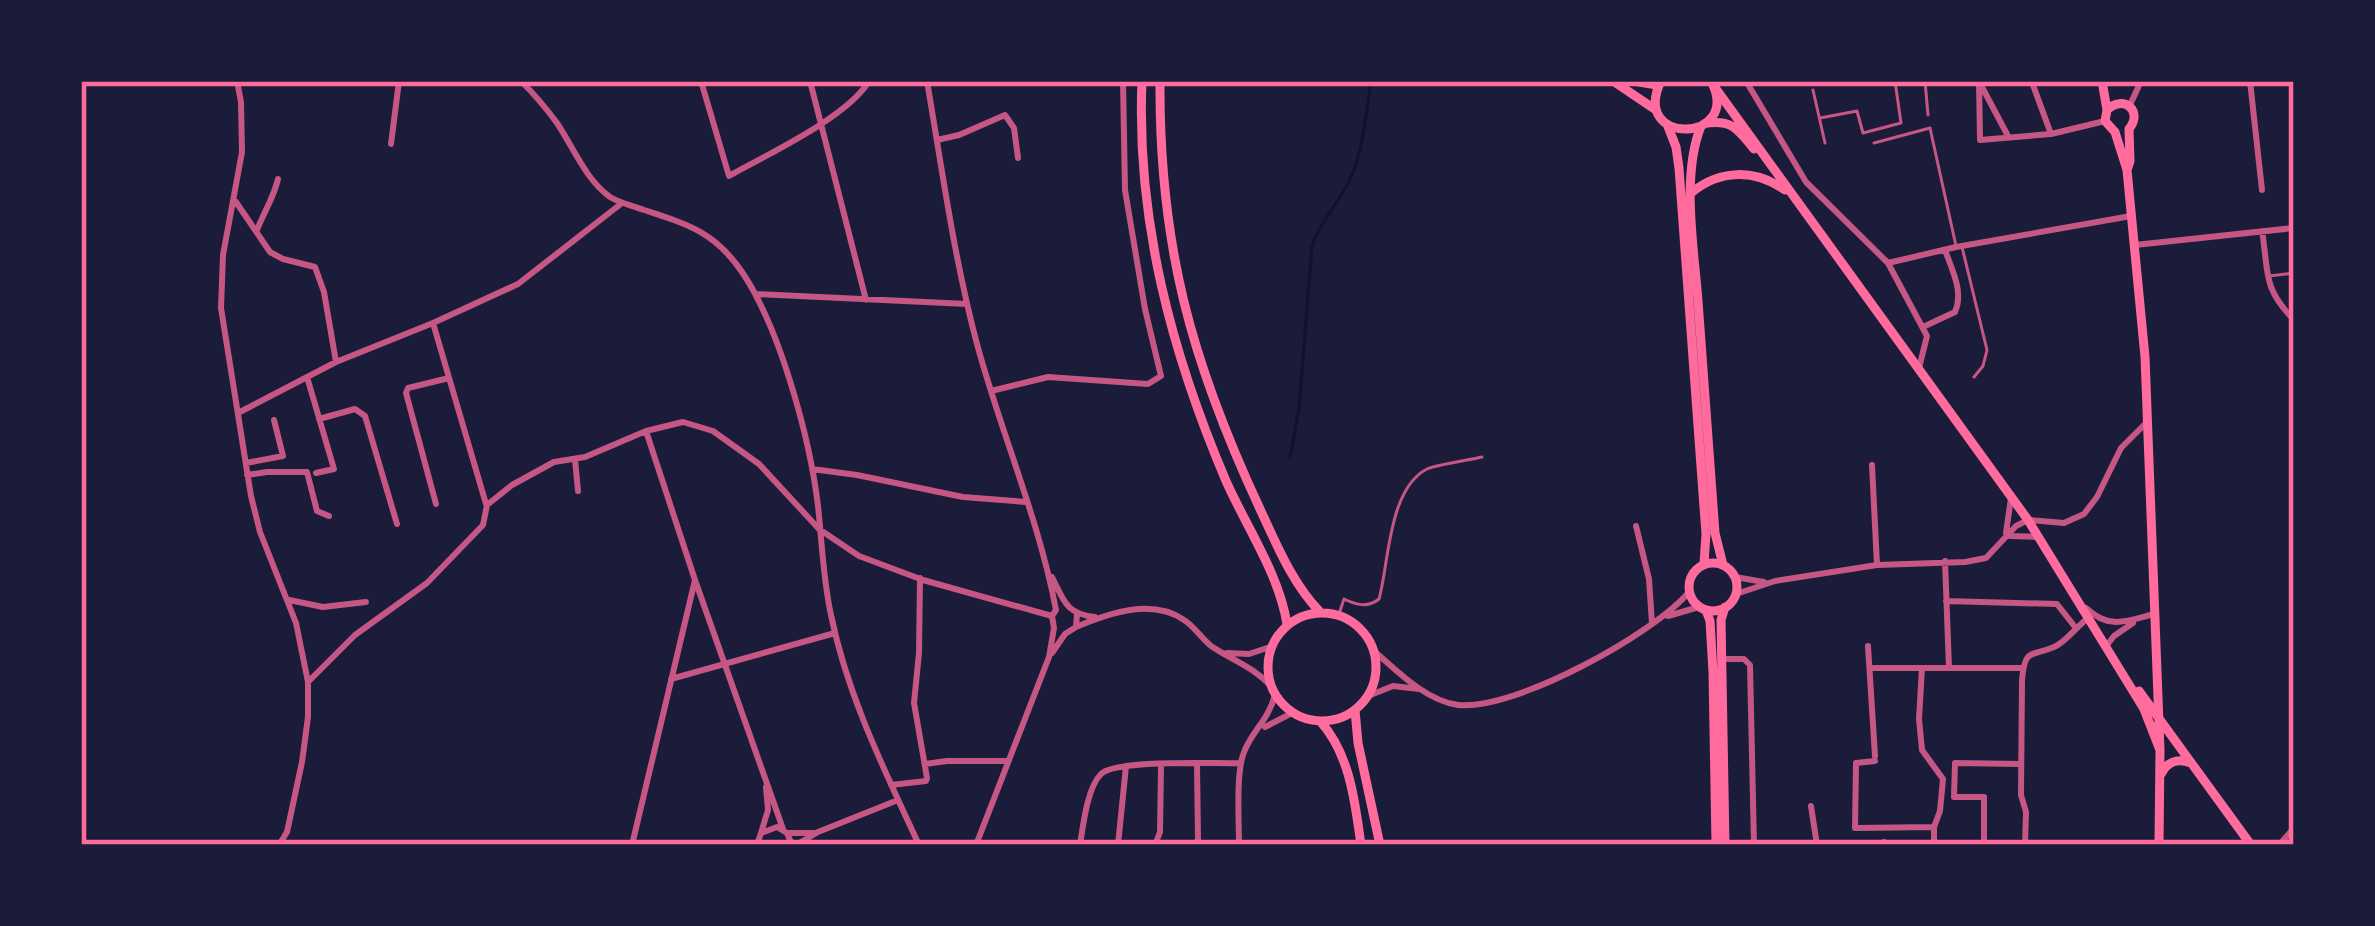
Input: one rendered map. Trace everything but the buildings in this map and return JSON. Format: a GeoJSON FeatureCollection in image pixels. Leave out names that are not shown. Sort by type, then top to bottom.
{"type":"FeatureCollection","features":[{"type":"Feature","properties":{"kind":"main road"},"geometry":{"type":"LineString","coordinates":[[1142,81],[1148,208],[1168,320],[1227,483],[1280,592],[1287,624]]}},
{"type":"Feature","properties":{"kind":"main road"},"geometry":{"type":"LineString","coordinates":[[1160,81],[1166,209],[1195,347],[1264,517],[1297,584],[1320,612]]}},
{"type":"Feature","properties":{"kind":"main road"},"geometry":{"type":"LineString","coordinates":[[1613,81],[1656,110],[1676,147],[1706,534],[1704,564]]}},
{"type":"Feature","properties":{"kind":"main road"},"geometry":{"type":"LineString","coordinates":[[1633,81],[1659,83],[1656,110]]}},
{"type":"Feature","properties":{"kind":"main road"},"geometry":{"type":"LineString","coordinates":[[2105,81],[2135,117],[2129,130],[2127,170]]}},
{"type":"Feature","properties":{"kind":"main road"},"geometry":{"type":"LineString","coordinates":[[2105,81],[2106,115],[2127,170],[2148,422],[2159,845]]}},
{"type":"Feature","properties":{"kind":"main road"},"geometry":{"type":"LineString","coordinates":[[1713,85],[1718,101],[1693,147],[1691,193],[1715,533],[1723,565],[1735,577],[1736,594],[1721,620],[1720,845]]}},
{"type":"Feature","properties":{"kind":"main road"},"geometry":{"type":"LineString","coordinates":[[1713,85],[2028,520],[2144,709],[2160,750]]}},
{"type":"Feature","properties":{"kind":"main road"},"geometry":{"type":"LineString","coordinates":[[2106,115],[2124,104]]}},
{"type":"Feature","properties":{"kind":"main road"},"geometry":{"type":"LineString","coordinates":[[1667,124],[1684,131],[1723,121],[1734,125],[1763,154]]}},
{"type":"Feature","properties":{"kind":"main road"},"geometry":{"type":"LineString","coordinates":[[2115,132],[2129,130]]}},
{"type":"Feature","properties":{"kind":"main road"},"geometry":{"type":"LineString","coordinates":[[1691,193],[1710,179],[1753,175],[1772,181],[1799,202]]}},
{"type":"Feature","properties":{"kind":"main road"},"geometry":{"type":"LineString","coordinates":[[1720,845],[1710,621],[1689,592],[1691,575],[1704,564],[1723,565]]}},
{"type":"Feature","properties":{"kind":"main road"},"geometry":{"type":"LineString","coordinates":[[1702,608],[1725,607]]}},
{"type":"Feature","properties":{"kind":"main road"},"geometry":{"type":"LineString","coordinates":[[1320,612],[1360,629],[1372,650],[1376,674],[1368,696],[1355,710],[1320,721],[1292,713],[1274,691],[1269,659],[1287,624],[1320,612]]}},
{"type":"Feature","properties":{"kind":"main road"},"geometry":{"type":"LineString","coordinates":[[2113,659],[2252,845]]}},
{"type":"Feature","properties":{"kind":"main road"},"geometry":{"type":"LineString","coordinates":[[1355,710],[1379,845]]}},
{"type":"Feature","properties":{"kind":"main road"},"geometry":{"type":"LineString","coordinates":[[1320,721],[1337,742],[1345,764],[1361,845]]}},
{"type":"Feature","properties":{"kind":"main road"},"geometry":{"type":"LineString","coordinates":[[2160,750],[2168,738],[2179,744]]}},
{"type":"Feature","properties":{"kind":"main road"},"geometry":{"type":"LineString","coordinates":[[2158,779],[2166,765],[2176,760],[2195,766]]}},
{"type":"Feature","properties":{"kind":"street"},"geometry":{"type":"LineString","coordinates":[[237,81],[242,152],[223,255],[221,308],[260,532],[289,599],[308,682],[306,738],[287,832],[279,845]]}},
{"type":"Feature","properties":{"kind":"street"},"geometry":{"type":"LineString","coordinates":[[391,144],[399,81]]}},
{"type":"Feature","properties":{"kind":"street"},"geometry":{"type":"LineString","coordinates":[[521,81],[609,196],[710,237],[732,258],[756,294],[788,376],[812,469],[835,633],[859,713],[919,845]]}},
{"type":"Feature","properties":{"kind":"street"},"geometry":{"type":"LineString","coordinates":[[701,81],[729,176],[822,122],[854,100],[868,81]]}},
{"type":"Feature","properties":{"kind":"street"},"geometry":{"type":"LineString","coordinates":[[809,81],[866,300]]}},
{"type":"Feature","properties":{"kind":"street"},"geometry":{"type":"LineString","coordinates":[[926,81],[967,304],[1046,564],[1067,607],[1077,614],[1099,617]]}},
{"type":"Feature","properties":{"kind":"street"},"geometry":{"type":"LineString","coordinates":[[991,392],[1048,376],[1148,384],[1161,376],[1144,309],[1125,190],[1123,81]]}},
{"type":"Feature","properties":{"kind":"street"},"geometry":{"type":"LineString","coordinates":[[1746,81],[1806,182],[1888,263],[1923,327],[1927,343],[1919,368]]}},
{"type":"Feature","properties":{"kind":"street"},"geometry":{"type":"LineString","coordinates":[[1979,81],[2008,136]]}},
{"type":"Feature","properties":{"kind":"street"},"geometry":{"type":"LineString","coordinates":[[1979,81],[1980,140],[2050,134],[2106,115]]}},
{"type":"Feature","properties":{"kind":"street"},"geometry":{"type":"LineString","coordinates":[[2124,104],[2141,81]]}},
{"type":"Feature","properties":{"kind":"street"},"geometry":{"type":"LineString","coordinates":[[2250,81],[2262,190]]}},
{"type":"Feature","properties":{"kind":"street"},"geometry":{"type":"LineString","coordinates":[[2033,85],[2050,134]]}},
{"type":"Feature","properties":{"kind":"street"},"geometry":{"type":"LineString","coordinates":[[1979,108],[1991,107]]}},
{"type":"Feature","properties":{"kind":"street"},"geometry":{"type":"LineString","coordinates":[[937,140],[1005,115],[1014,128],[1018,158]]}},
{"type":"Feature","properties":{"kind":"street"},"geometry":{"type":"LineString","coordinates":[[256,232],[278,178]]}},
{"type":"Feature","properties":{"kind":"street"},"geometry":{"type":"LineString","coordinates":[[235,200],[274,255],[314,267],[324,292],[336,362]]}},
{"type":"Feature","properties":{"kind":"street"},"geometry":{"type":"LineString","coordinates":[[238,413],[336,362],[518,284],[623,203]]}},
{"type":"Feature","properties":{"kind":"street"},"geometry":{"type":"LineString","coordinates":[[1888,263],[2131,216]]}},
{"type":"Feature","properties":{"kind":"street"},"geometry":{"type":"LineString","coordinates":[[2135,245],[2294,228]]}},
{"type":"Feature","properties":{"kind":"street"},"geometry":{"type":"LineString","coordinates":[[2262,231],[2273,295],[2294,320]]}},
{"type":"Feature","properties":{"kind":"street"},"geometry":{"type":"LineString","coordinates":[[1923,327],[1959,308],[1958,288],[1945,250]]}},
{"type":"Feature","properties":{"kind":"street"},"geometry":{"type":"LineString","coordinates":[[756,294],[967,304]]}},
{"type":"Feature","properties":{"kind":"street"},"geometry":{"type":"LineString","coordinates":[[308,682],[355,635],[438,571],[483,524],[487,506],[433,323]]}},
{"type":"Feature","properties":{"kind":"street"},"geometry":{"type":"LineString","coordinates":[[307,377],[334,469],[316,473]]}},
{"type":"Feature","properties":{"kind":"street"},"geometry":{"type":"LineString","coordinates":[[436,504],[406,393],[408,388],[449,378]]}},
{"type":"Feature","properties":{"kind":"street"},"geometry":{"type":"LineString","coordinates":[[319,419],[355,410],[365,416],[397,524]]}},
{"type":"Feature","properties":{"kind":"street"},"geometry":{"type":"LineString","coordinates":[[246,463],[283,456],[274,420]]}},
{"type":"Feature","properties":{"kind":"street"},"geometry":{"type":"LineString","coordinates":[[487,506],[545,465],[683,422],[713,431],[766,470],[801,512],[859,556],[920,578],[1054,613],[1067,607]]}},
{"type":"Feature","properties":{"kind":"street"},"geometry":{"type":"LineString","coordinates":[[1736,594],[1768,583],[1876,565],[1977,562],[2028,520],[2064,523],[2084,514],[2122,448],[2148,422]]}},
{"type":"Feature","properties":{"kind":"street"},"geometry":{"type":"LineString","coordinates":[[646,431],[764,778],[794,845],[898,800]]}},
{"type":"Feature","properties":{"kind":"street"},"geometry":{"type":"LineString","coordinates":[[575,459],[578,491]]}},
{"type":"Feature","properties":{"kind":"street"},"geometry":{"type":"LineString","coordinates":[[1871,465],[1876,565]]}},
{"type":"Feature","properties":{"kind":"street"},"geometry":{"type":"LineString","coordinates":[[812,469],[963,497],[1026,502]]}},
{"type":"Feature","properties":{"kind":"street"},"geometry":{"type":"LineString","coordinates":[[248,475],[307,472],[317,512],[329,516]]}},
{"type":"Feature","properties":{"kind":"street"},"geometry":{"type":"LineString","coordinates":[[2006,536],[2011,496]]}},
{"type":"Feature","properties":{"kind":"street"},"geometry":{"type":"LineString","coordinates":[[1636,526],[1649,580],[1652,624]]}},
{"type":"Feature","properties":{"kind":"street"},"geometry":{"type":"LineString","coordinates":[[2006,536],[2038,537]]}},
{"type":"Feature","properties":{"kind":"street"},"geometry":{"type":"LineString","coordinates":[[1046,564],[1056,556]]}},
{"type":"Feature","properties":{"kind":"street"},"geometry":{"type":"LineString","coordinates":[[1945,562],[1949,668]]}},
{"type":"Feature","properties":{"kind":"street"},"geometry":{"type":"LineString","coordinates":[[976,845],[1048,658],[1054,613],[1046,564]]}},
{"type":"Feature","properties":{"kind":"street"},"geometry":{"type":"LineString","coordinates":[[1735,577],[1768,583]]}},
{"type":"Feature","properties":{"kind":"street"},"geometry":{"type":"LineString","coordinates":[[891,785],[926,781],[914,703],[920,578]]}},
{"type":"Feature","properties":{"kind":"street"},"geometry":{"type":"LineString","coordinates":[[632,845],[695,580]]}},
{"type":"Feature","properties":{"kind":"street"},"geometry":{"type":"LineString","coordinates":[[1665,617],[1689,592]]}},
{"type":"Feature","properties":{"kind":"street"},"geometry":{"type":"LineString","coordinates":[[289,599],[322,608],[366,602]]}},
{"type":"Feature","properties":{"kind":"street"},"geometry":{"type":"LineString","coordinates":[[1946,602],[2057,604],[2075,628]]}},
{"type":"Feature","properties":{"kind":"street"},"geometry":{"type":"LineString","coordinates":[[2080,603],[2104,622],[2136,621]]}},
{"type":"Feature","properties":{"kind":"street"},"geometry":{"type":"LineString","coordinates":[[1368,696],[1393,686],[1422,690],[1459,705],[1493,702],[1600,656],[1665,617],[1702,608]]}},
{"type":"Feature","properties":{"kind":"street"},"geometry":{"type":"LineString","coordinates":[[1048,658],[1065,634],[1099,617],[1136,609],[1160,610],[1187,622],[1206,642],[1258,672],[1274,691],[1272,709],[1240,763],[1239,845]]}},
{"type":"Feature","properties":{"kind":"street"},"geometry":{"type":"LineString","coordinates":[[1076,627],[1077,614]]}},
{"type":"Feature","properties":{"kind":"street"},"geometry":{"type":"LineString","coordinates":[[2106,646],[2136,621],[2154,614]]}},
{"type":"Feature","properties":{"kind":"street"},"geometry":{"type":"LineString","coordinates":[[2025,845],[2023,668],[2028,655],[2061,644],[2090,617]]}},
{"type":"Feature","properties":{"kind":"street"},"geometry":{"type":"LineString","coordinates":[[1054,628],[1065,634]]}},
{"type":"Feature","properties":{"kind":"street"},"geometry":{"type":"LineString","coordinates":[[671,679],[835,633]]}},
{"type":"Feature","properties":{"kind":"street"},"geometry":{"type":"LineString","coordinates":[[1224,652],[1249,654],[1273,646]]}},
{"type":"Feature","properties":{"kind":"street"},"geometry":{"type":"LineString","coordinates":[[1868,646],[1875,758],[1856,763],[1856,828],[1934,827]]}},
{"type":"Feature","properties":{"kind":"street"},"geometry":{"type":"LineString","coordinates":[[1372,650],[1422,690]]}},
{"type":"Feature","properties":{"kind":"street"},"geometry":{"type":"LineString","coordinates":[[1721,659],[1744,659],[1750,665],[1754,845]]}},
{"type":"Feature","properties":{"kind":"street"},"geometry":{"type":"LineString","coordinates":[[1870,668],[2023,668]]}},
{"type":"Feature","properties":{"kind":"street"},"geometry":{"type":"LineString","coordinates":[[1922,668],[1922,750],[1943,779],[1934,845]]}},
{"type":"Feature","properties":{"kind":"street"},"geometry":{"type":"LineString","coordinates":[[1257,732],[1292,713]]}},
{"type":"Feature","properties":{"kind":"street"},"geometry":{"type":"LineString","coordinates":[[925,764],[1008,761]]}},
{"type":"Feature","properties":{"kind":"street"},"geometry":{"type":"LineString","coordinates":[[1080,845],[1084,814],[1104,771],[1126,766],[1240,763]]}},
{"type":"Feature","properties":{"kind":"street"},"geometry":{"type":"LineString","coordinates":[[1984,845],[1984,797],[1954,797],[1955,763],[2021,764]]}},
{"type":"Feature","properties":{"kind":"street"},"geometry":{"type":"LineString","coordinates":[[1155,845],[1160,832],[1161,764]]}},
{"type":"Feature","properties":{"kind":"street"},"geometry":{"type":"LineString","coordinates":[[1193,845],[1198,840],[1197,764]]}},
{"type":"Feature","properties":{"kind":"street"},"geometry":{"type":"LineString","coordinates":[[1118,845],[1126,766]]}},
{"type":"Feature","properties":{"kind":"street"},"geometry":{"type":"LineString","coordinates":[[757,840],[768,810],[764,778]]}},
{"type":"Feature","properties":{"kind":"street"},"geometry":{"type":"LineString","coordinates":[[1811,806],[1817,845]]}},
{"type":"Feature","properties":{"kind":"street"},"geometry":{"type":"LineString","coordinates":[[757,840],[771,827],[801,835],[818,832]]}},
{"type":"Feature","properties":{"kind":"street"},"geometry":{"type":"LineString","coordinates":[[2280,844],[2294,828]]}},
{"type":"Feature","properties":{"kind":"street"},"geometry":{"type":"LineString","coordinates":[[287,832],[290,845]]}},
{"type":"Feature","properties":{"kind":"lane"},"geometry":{"type":"LineString","coordinates":[[1820,118],[1857,111],[1863,133],[1901,123],[1895,81]]}},
{"type":"Feature","properties":{"kind":"lane"},"geometry":{"type":"LineString","coordinates":[[1925,81],[1928,115]]}},
{"type":"Feature","properties":{"kind":"lane"},"geometry":{"type":"LineString","coordinates":[[1814,90],[1826,143]]}},
{"type":"Feature","properties":{"kind":"lane"},"geometry":{"type":"LineString","coordinates":[[1874,143],[1930,128],[1953,236],[1964,257],[1987,350],[1974,376]]}},
{"type":"Feature","properties":{"kind":"lane"},"geometry":{"type":"LineString","coordinates":[[2267,276],[2294,273]]}},
{"type":"Feature","properties":{"kind":"lane"},"geometry":{"type":"LineString","coordinates":[[1338,617],[1344,599],[1358,605],[1379,599],[1396,513],[1418,477],[1428,469],[1482,457]]}},
{"type":"Feature","properties":{"kind":"waterway"},"geometry":{"type":"LineString","coordinates":[[1290,458],[1299,408],[1312,246],[1355,166],[1371,81]]}}]}
